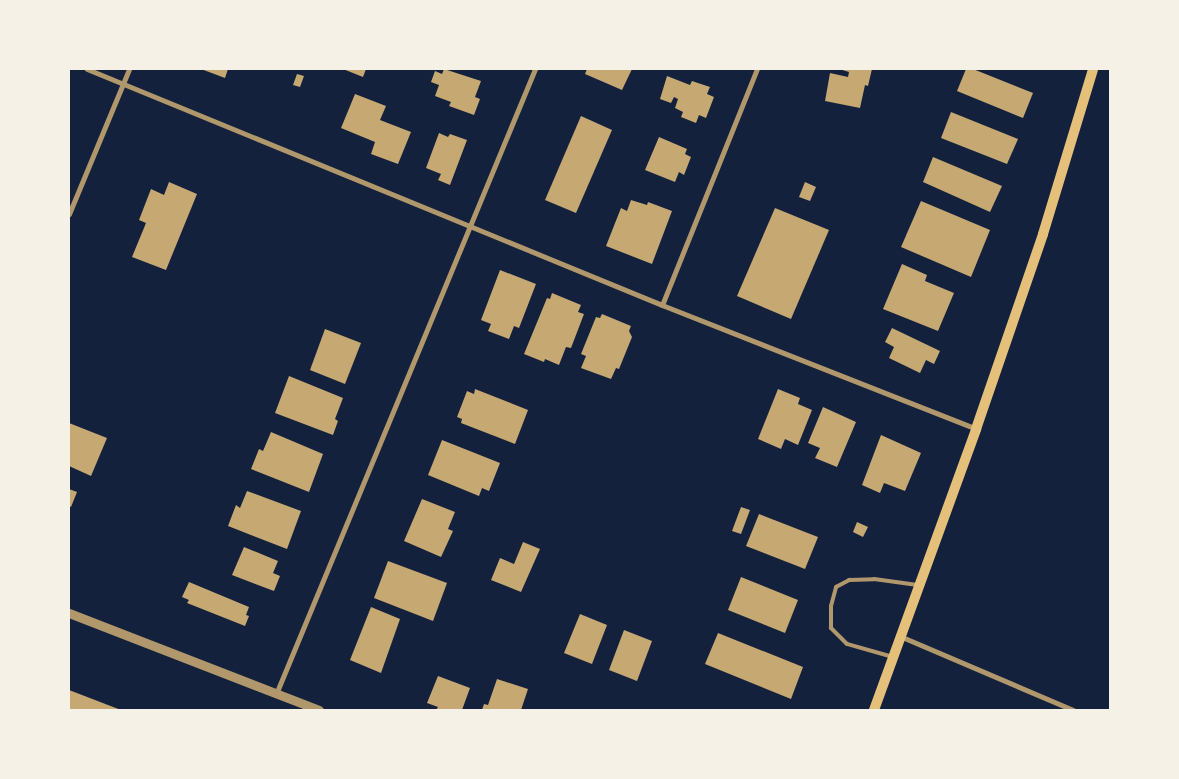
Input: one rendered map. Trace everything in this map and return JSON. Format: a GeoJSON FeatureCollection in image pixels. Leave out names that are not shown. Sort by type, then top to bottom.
{"type":"FeatureCollection","features":[{"type":"Feature","properties":{"kind":"main road"},"geometry":{"type":"LineString","coordinates":[[874,710],[976,429],[1052,206],[1093,69]]}},
{"type":"Feature","properties":{"kind":"street"},"geometry":{"type":"LineString","coordinates":[[87,69],[662,304],[976,429]]}},
{"type":"Feature","properties":{"kind":"street"},"geometry":{"type":"LineString","coordinates":[[69,214],[129,69]]}},
{"type":"Feature","properties":{"kind":"street"},"geometry":{"type":"LineString","coordinates":[[276,694],[535,69]]}},
{"type":"Feature","properties":{"kind":"street"},"geometry":{"type":"LineString","coordinates":[[662,304],[757,69]]}},
{"type":"Feature","properties":{"kind":"street"},"geometry":{"type":"LineString","coordinates":[[69,613],[319,710]]}},
{"type":"Feature","properties":{"kind":"street"},"geometry":{"type":"LineString","coordinates":[[902,637],[1073,710]]}},
{"type":"Feature","properties":{"kind":"lane"},"geometry":{"type":"LineString","coordinates":[[894,657],[847,644],[831,628],[831,606],[836,587],[849,580],[874,579],[920,586]]}},
{"type":"Feature","properties":{"kind":"building"},"geometry":{"type":"Polygon","coordinates":[[[201,69],[228,69],[225,78],[201,69]]]}},
{"type":"Feature","properties":{"kind":"building"},"geometry":{"type":"Polygon","coordinates":[[[343,69],[366,69],[363,77],[343,69]]]}},
{"type":"Feature","properties":{"kind":"building"},"geometry":{"type":"Polygon","coordinates":[[[444,69],[481,81],[475,97],[480,99],[474,115],[449,106],[451,102],[435,96],[439,85],[431,82],[435,71],[442,74],[444,69]]]}},
{"type":"Feature","properties":{"kind":"building"},"geometry":{"type":"Polygon","coordinates":[[[587,69],[632,69],[622,90],[585,74],[587,69]]]}},
{"type":"Feature","properties":{"kind":"building"},"geometry":{"type":"Polygon","coordinates":[[[839,69],[872,69],[868,86],[865,85],[860,108],[825,101],[830,73],[848,77],[849,72],[839,69]]]}},
{"type":"Feature","properties":{"kind":"building"},"geometry":{"type":"Polygon","coordinates":[[[966,69],[973,69],[1033,93],[1023,118],[957,91],[966,69]]]}},
{"type":"Feature","properties":{"kind":"building"},"geometry":{"type":"Polygon","coordinates":[[[297,74],[304,76],[300,87],[293,85],[297,74]]]}},
{"type":"Feature","properties":{"kind":"building"},"geometry":{"type":"Polygon","coordinates":[[[667,76],[690,85],[692,81],[710,87],[707,94],[714,97],[706,118],[699,115],[696,123],[681,117],[683,112],[675,108],[678,99],[674,97],[671,103],[660,99],[667,76]]]}},
{"type":"Feature","properties":{"kind":"building"},"geometry":{"type":"Polygon","coordinates":[[[355,94],[386,106],[380,120],[411,132],[398,164],[371,154],[375,142],[341,128],[355,94]]]}},
{"type":"Feature","properties":{"kind":"building"},"geometry":{"type":"Polygon","coordinates":[[[951,112],[1018,139],[1007,164],[941,138],[951,112]]]}},
{"type":"Feature","properties":{"kind":"building"},"geometry":{"type":"Polygon","coordinates":[[[581,116],[612,130],[576,213],[545,200],[581,116]]]}},
{"type":"Feature","properties":{"kind":"building"},"geometry":{"type":"Polygon","coordinates":[[[439,133],[448,137],[450,134],[467,140],[450,185],[438,180],[441,174],[426,168],[439,133]]]}},
{"type":"Feature","properties":{"kind":"building"},"geometry":{"type":"Polygon","coordinates":[[[659,137],[687,149],[685,154],[691,157],[684,175],[679,172],[675,182],[645,170],[659,137]]]}},
{"type":"Feature","properties":{"kind":"building"},"geometry":{"type":"Polygon","coordinates":[[[933,157],[1002,186],[990,212],[923,182],[933,157]]]}},
{"type":"Feature","properties":{"kind":"building"},"geometry":{"type":"Polygon","coordinates":[[[169,182],[197,194],[166,270],[132,257],[146,223],[139,220],[151,189],[164,195],[169,182]]]}},
{"type":"Feature","properties":{"kind":"building"},"geometry":{"type":"Polygon","coordinates":[[[805,182],[816,187],[810,201],[799,197],[805,182]]]}},
{"type":"Feature","properties":{"kind":"building"},"geometry":{"type":"Polygon","coordinates":[[[631,200],[647,205],[648,202],[672,211],[652,264],[606,246],[621,208],[627,211],[631,200]]]}},
{"type":"Feature","properties":{"kind":"building"},"geometry":{"type":"Polygon","coordinates":[[[921,201],[990,230],[971,277],[901,247],[921,201]]]}},
{"type":"Feature","properties":{"kind":"building"},"geometry":{"type":"Polygon","coordinates":[[[775,208],[829,230],[791,319],[737,296],[775,208]]]}},
{"type":"Feature","properties":{"kind":"building"},"geometry":{"type":"Polygon","coordinates":[[[902,264],[927,275],[925,281],[954,293],[938,331],[883,309],[902,264]]]}},
{"type":"Feature","properties":{"kind":"building"},"geometry":{"type":"Polygon","coordinates":[[[500,270],[536,284],[519,328],[514,326],[509,339],[488,331],[491,324],[481,320],[500,270]]]}},
{"type":"Feature","properties":{"kind":"building"},"geometry":{"type":"Polygon","coordinates":[[[552,293],[581,305],[578,312],[584,314],[571,348],[566,347],[559,365],[545,359],[544,362],[524,354],[547,298],[550,299],[552,293]]]}},
{"type":"Feature","properties":{"kind":"building"},"geometry":{"type":"Polygon","coordinates":[[[602,314],[631,326],[629,331],[632,337],[619,369],[616,368],[611,379],[581,368],[586,356],[581,354],[596,317],[600,318],[602,314]]]}},
{"type":"Feature","properties":{"kind":"building"},"geometry":{"type":"Polygon","coordinates":[[[892,328],[940,351],[934,364],[926,360],[920,373],[889,358],[894,347],[885,342],[892,328]]]}},
{"type":"Feature","properties":{"kind":"building"},"geometry":{"type":"Polygon","coordinates":[[[325,329],[361,343],[345,384],[310,370],[325,329]]]}},
{"type":"Feature","properties":{"kind":"building"},"geometry":{"type":"Polygon","coordinates":[[[289,376],[343,398],[335,419],[338,421],[333,435],[275,413],[289,376]]]}},
{"type":"Feature","properties":{"kind":"building"},"geometry":{"type":"Polygon","coordinates":[[[475,389],[528,410],[515,444],[461,423],[462,419],[457,417],[467,391],[474,394],[475,389]]]}},
{"type":"Feature","properties":{"kind":"building"},"geometry":{"type":"Polygon","coordinates":[[[778,389],[800,398],[798,404],[812,410],[798,445],[785,439],[781,449],[758,439],[778,389]]]}},
{"type":"Feature","properties":{"kind":"building"},"geometry":{"type":"Polygon","coordinates":[[[823,407],[856,422],[837,467],[815,458],[820,448],[808,443],[823,407]]]}},
{"type":"Feature","properties":{"kind":"building"},"geometry":{"type":"Polygon","coordinates":[[[69,423],[107,438],[91,476],[69,466],[69,423]]]}},
{"type":"Feature","properties":{"kind":"building"},"geometry":{"type":"Polygon","coordinates":[[[271,432],[323,454],[309,492],[251,469],[259,449],[263,451],[271,432]]]}},
{"type":"Feature","properties":{"kind":"building"},"geometry":{"type":"Polygon","coordinates":[[[881,435],[921,453],[905,491],[884,483],[880,493],[862,485],[881,435]]]}},
{"type":"Feature","properties":{"kind":"building"},"geometry":{"type":"Polygon","coordinates":[[[442,440],[500,463],[489,491],[482,488],[479,496],[428,475],[442,440]]]}},
{"type":"Feature","properties":{"kind":"building"},"geometry":{"type":"Polygon","coordinates":[[[69,489],[77,492],[71,507],[69,506],[69,489]]]}},
{"type":"Feature","properties":{"kind":"building"},"geometry":{"type":"Polygon","coordinates":[[[247,491],[301,511],[287,549],[228,526],[236,505],[240,508],[247,491]]]}},
{"type":"Feature","properties":{"kind":"building"},"geometry":{"type":"Polygon","coordinates":[[[422,499],[455,512],[448,529],[453,531],[441,557],[404,541],[422,499]]]}},
{"type":"Feature","properties":{"kind":"building"},"geometry":{"type":"Polygon","coordinates":[[[741,507],[750,510],[741,534],[732,531],[741,507]]]}},
{"type":"Feature","properties":{"kind":"building"},"geometry":{"type":"Polygon","coordinates":[[[759,514],[818,537],[805,569],[746,546],[759,514]]]}},
{"type":"Feature","properties":{"kind":"building"},"geometry":{"type":"Polygon","coordinates":[[[857,522],[868,527],[863,537],[853,532],[857,522]]]}},
{"type":"Feature","properties":{"kind":"building"},"geometry":{"type":"Polygon","coordinates":[[[523,542],[540,549],[521,592],[491,580],[500,558],[514,564],[523,542]]]}},
{"type":"Feature","properties":{"kind":"building"},"geometry":{"type":"Polygon","coordinates":[[[244,547],[278,561],[273,573],[280,576],[274,591],[232,575],[244,547]]]}},
{"type":"Feature","properties":{"kind":"building"},"geometry":{"type":"Polygon","coordinates":[[[388,561],[447,583],[433,621],[374,598],[388,561]]]}},
{"type":"Feature","properties":{"kind":"building"},"geometry":{"type":"Polygon","coordinates":[[[741,577],[798,600],[785,633],[728,610],[741,577]]]}},
{"type":"Feature","properties":{"kind":"building"},"geometry":{"type":"Polygon","coordinates":[[[189,582],[249,607],[246,615],[249,616],[245,626],[187,603],[189,600],[182,597],[189,582]]]}},
{"type":"Feature","properties":{"kind":"building"},"geometry":{"type":"Polygon","coordinates":[[[371,607],[400,619],[381,673],[350,660],[371,607]]]}},
{"type":"Feature","properties":{"kind":"building"},"geometry":{"type":"Polygon","coordinates":[[[580,614],[607,625],[592,664],[564,653],[580,614]]]}},
{"type":"Feature","properties":{"kind":"building"},"geometry":{"type":"Polygon","coordinates":[[[624,630],[652,641],[637,681],[609,670],[624,630]]]}},
{"type":"Feature","properties":{"kind":"building"},"geometry":{"type":"Polygon","coordinates":[[[718,633],[803,667],[791,699],[705,664],[718,633]]]}},
{"type":"Feature","properties":{"kind":"building"},"geometry":{"type":"Polygon","coordinates":[[[438,676],[470,688],[462,710],[436,710],[438,707],[427,703],[438,676]]]}},
{"type":"Feature","properties":{"kind":"building"},"geometry":{"type":"Polygon","coordinates":[[[497,679],[528,689],[521,710],[482,710],[484,704],[488,705],[497,679]]]}},
{"type":"Feature","properties":{"kind":"building"},"geometry":{"type":"Polygon","coordinates":[[[69,690],[121,710],[69,710],[69,690]]]}}]}
